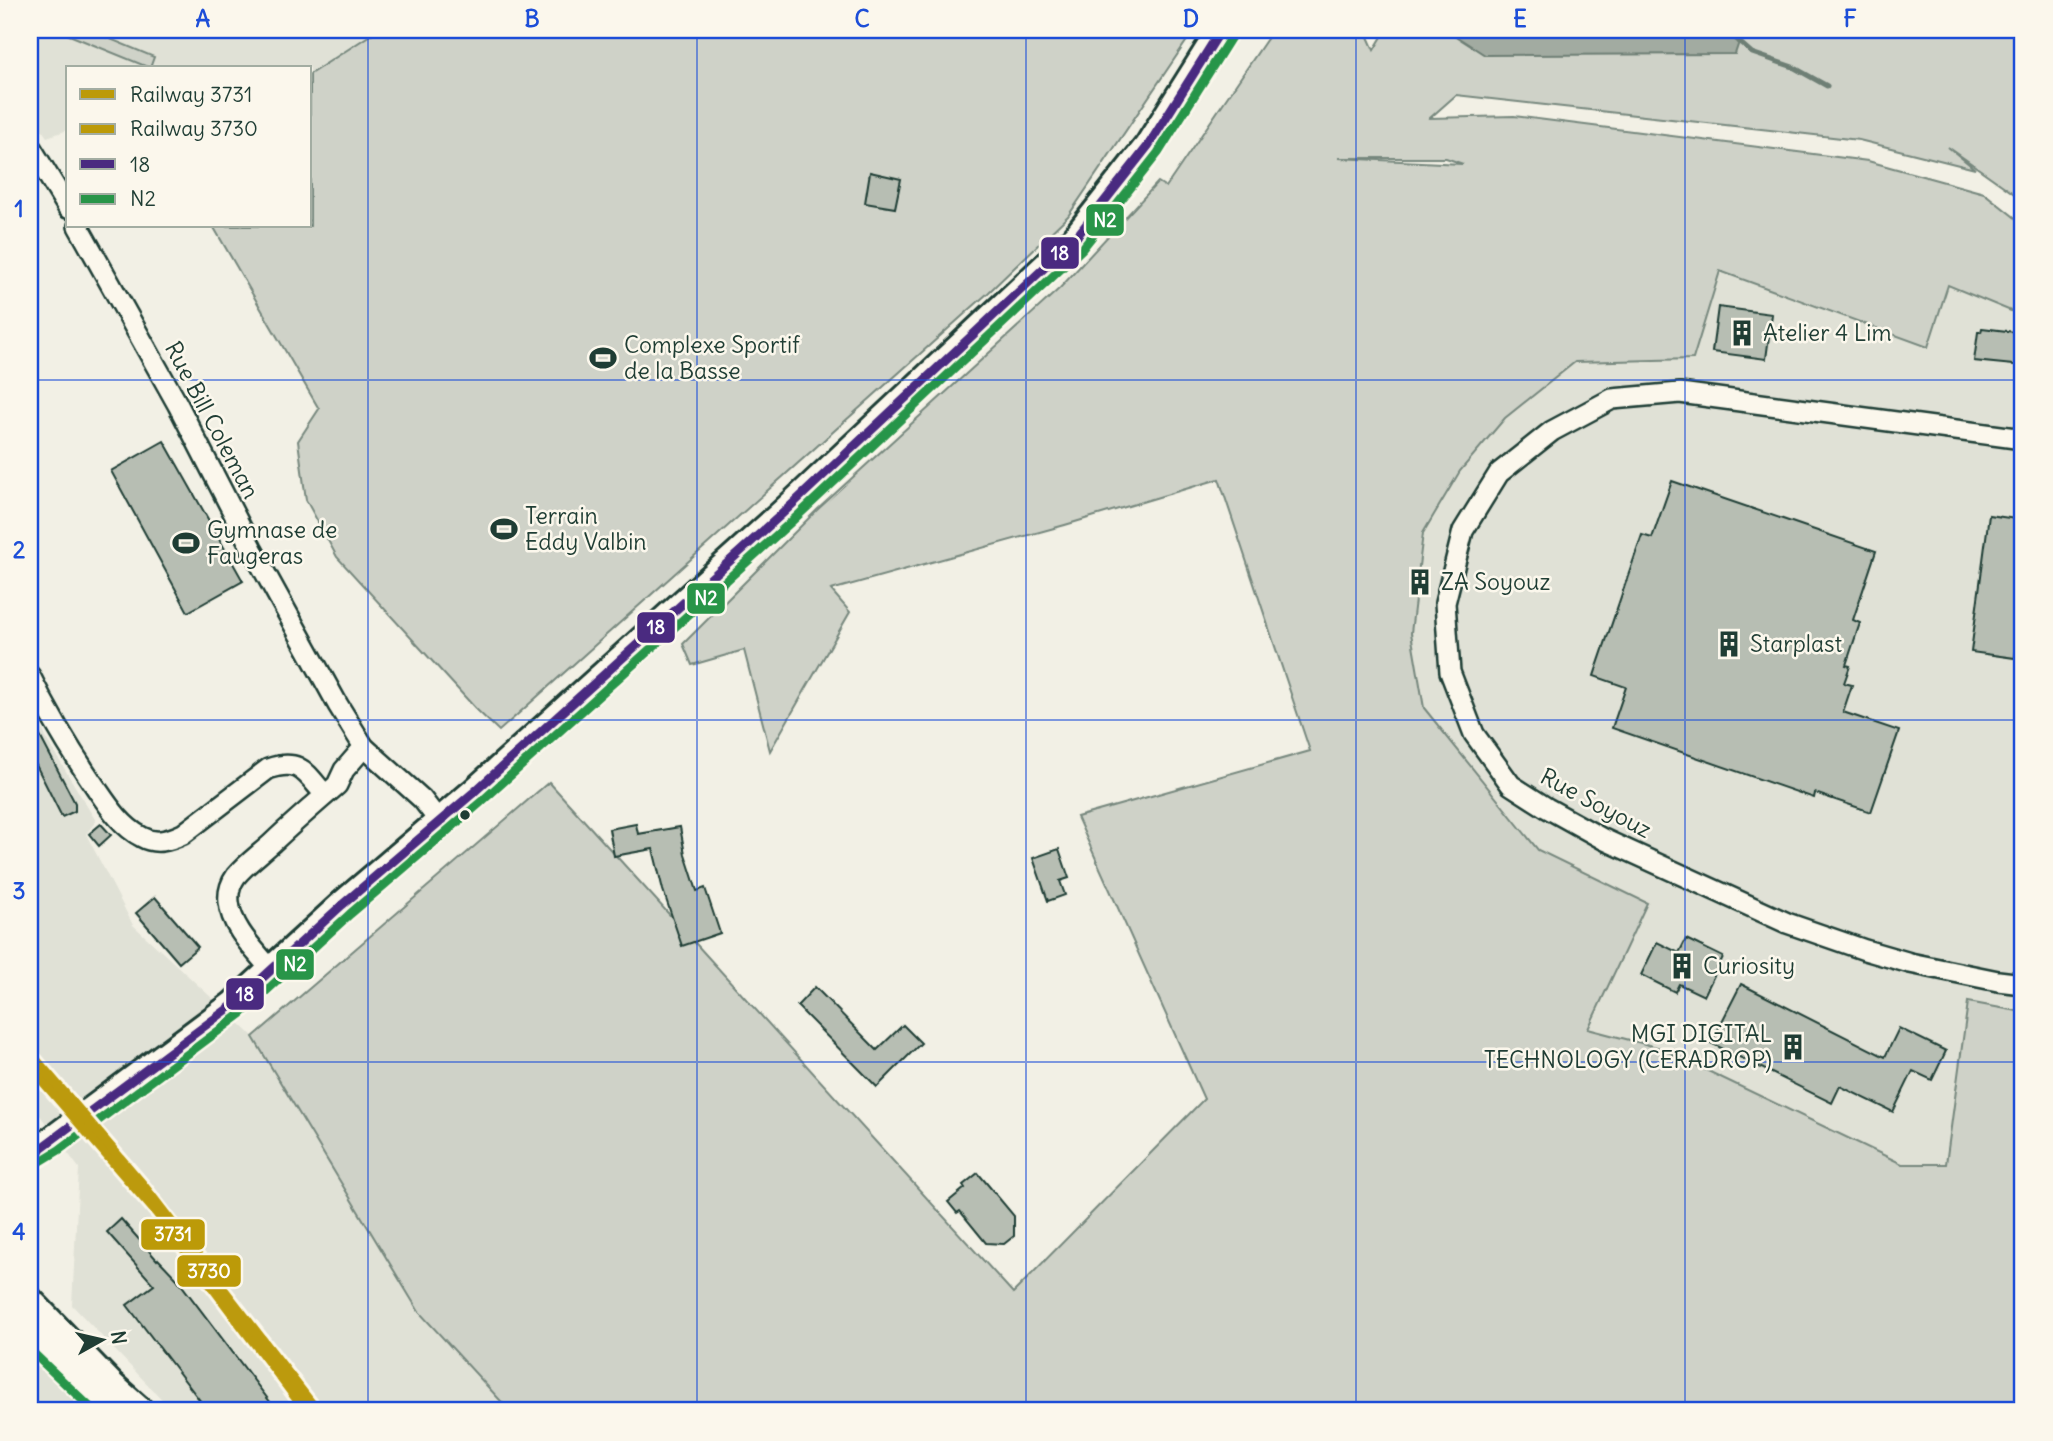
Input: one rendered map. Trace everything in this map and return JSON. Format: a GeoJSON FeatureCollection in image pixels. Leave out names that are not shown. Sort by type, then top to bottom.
{"type":"FeatureCollection","features":[{"type":"Feature","properties":{"kind":"main road"},"geometry":{"type":"LineString","coordinates":[[38,1151],[233,1005],[783,513],[1074,240],[1148,146],[1222,30]]}},
{"type":"Feature","properties":{"kind":"main road"},"geometry":{"type":"LineString","coordinates":[[30,1301],[112,1386],[140,1411]]}},
{"type":"Feature","properties":{"kind":"main road"},"geometry":{"type":"LineString","coordinates":[[30,1333],[112,1411]]}},
{"type":"Feature","properties":{"kind":"street"},"geometry":{"type":"LineString","coordinates":[[30,146],[66,205]]}},
{"type":"Feature","properties":{"kind":"street","name":"Rue Bill Coleman"},"geometry":{"type":"LineString","coordinates":[[79,228],[178,405],[324,681],[364,747],[422,799],[439,821]]}},
{"type":"Feature","properties":{"kind":"street","name":"Rue Soyouz"},"geometry":{"type":"LineString","coordinates":[[2023,439],[1680,393],[1612,399],[1552,431],[1499,473],[1463,531],[1445,603],[1450,672],[1474,734],[1511,785],[1603,839],[1787,923],[1910,963],[2023,984]]}},
{"type":"Feature","properties":{"kind":"street"},"geometry":{"type":"LineString","coordinates":[[30,676],[51,718],[113,813],[144,839],[168,841],[183,834],[268,769],[281,765],[292,764],[303,770],[325,795]]}},
{"type":"Feature","properties":{"kind":"street"},"geometry":{"type":"LineString","coordinates":[[271,970],[251,946],[234,918],[228,900],[231,887],[250,862],[337,785],[344,770],[364,747]]}},
{"type":"Feature","properties":{"kind":"shaded area"},"geometry":{"type":"Polygon","coordinates":[[[30,30],[378,30],[312,73],[312,66],[66,66],[66,131],[47,137],[30,113],[30,30]]]}},
{"type":"Feature","properties":{"kind":"shaded area"},"geometry":{"type":"Polygon","coordinates":[[[57,30],[105,30],[103,36],[154,57],[151,66],[57,30]]]}},
{"type":"Feature","properties":{"kind":"shaded area","name":"Complexe Sportif de la Basse"},"geometry":{"type":"Polygon","coordinates":[[[378,30],[1194,30],[1068,216],[988,293],[499,731],[337,557],[306,500],[298,441],[319,409],[214,228],[312,228],[312,73],[378,30]]]}},
{"type":"Feature","properties":{"kind":"shaded area"},"geometry":{"type":"Polygon","coordinates":[[[1273,30],[1365,30],[1374,50],[1386,30],[2023,30],[2023,200],[1948,147],[1975,169],[1859,140],[1456,95],[1430,118],[1514,116],[1868,161],[1984,193],[2023,224],[2023,316],[1948,285],[1928,347],[1720,271],[1693,359],[1575,362],[1505,418],[1460,471],[1423,533],[1411,633],[1424,708],[1538,850],[1647,903],[1588,1029],[1660,1048],[1902,1164],[1946,1164],[1968,1002],[2023,1012],[2023,1411],[510,1411],[419,1312],[253,1037],[549,782],[1013,1293],[1204,1099],[1077,817],[1310,751],[1219,479],[831,590],[850,612],[770,751],[744,650],[692,665],[683,644],[817,510],[1060,288],[1158,182],[1166,187],[1273,30]],[[1338,158],[1463,164],[1446,158],[1338,158]]]}},
{"type":"Feature","properties":{"kind":"shaded area"},"geometry":{"type":"Polygon","coordinates":[[[1452,30],[1743,30],[1735,54],[1485,55],[1451,33],[1452,30]]]}},
{"type":"Feature","properties":{"kind":"shaded area"},"geometry":{"type":"Polygon","coordinates":[[[1720,271],[1927,347],[1948,285],[2023,316],[2023,1163],[1903,1164],[1660,1048],[1588,1029],[1646,903],[1538,850],[1423,708],[1411,633],[1423,533],[1460,471],[1505,418],[1575,362],[1693,359],[1720,271]]]}},
{"type":"Feature","properties":{"kind":"shaded area"},"geometry":{"type":"Polygon","coordinates":[[[30,699],[47,740],[96,821],[86,834],[133,925],[253,1036],[419,1312],[510,1411],[173,1411],[72,1305],[79,1168],[30,1102],[30,699]]]}},
{"type":"Feature","properties":{"kind":"shaded area"},"geometry":{"type":"Polygon","coordinates":[[[30,1358],[85,1411],[30,1411],[30,1358]]]}},
{"type":"Feature","properties":{"kind":"building"},"geometry":{"type":"Polygon","coordinates":[[[870,172],[901,179],[895,208],[865,203],[870,172]]]}},
{"type":"Feature","properties":{"kind":"building","name":"Atelier 4 Lim"},"geometry":{"type":"Polygon","coordinates":[[[1718,307],[1772,314],[1766,359],[1712,352],[1718,307]]]}},
{"type":"Feature","properties":{"kind":"building"},"geometry":{"type":"Polygon","coordinates":[[[1982,328],[2023,333],[2023,366],[1974,361],[1978,332],[1981,332],[1982,328]]]}},
{"type":"Feature","properties":{"kind":"building","name":"Gymnase de Faugeras"},"geometry":{"type":"Polygon","coordinates":[[[164,441],[243,581],[188,612],[111,471],[164,441]]]}},
{"type":"Feature","properties":{"kind":"building","name":"Starplast"},"geometry":{"type":"Polygon","coordinates":[[[1672,481],[1876,551],[1853,620],[1860,623],[1846,665],[1850,666],[1844,683],[1852,685],[1843,712],[1899,731],[1871,812],[1815,793],[1814,798],[1612,728],[1626,687],[1594,676],[1642,535],[1652,538],[1672,481]]]}},
{"type":"Feature","properties":{"kind":"building"},"geometry":{"type":"Polygon","coordinates":[[[1989,515],[2023,520],[2023,623],[2020,622],[2015,658],[1971,652],[1989,515]]]}},
{"type":"Feature","properties":{"kind":"building"},"geometry":{"type":"Polygon","coordinates":[[[30,717],[75,803],[75,811],[62,817],[30,753],[30,717]]]}},
{"type":"Feature","properties":{"kind":"building"},"geometry":{"type":"Polygon","coordinates":[[[101,824],[111,835],[99,846],[89,834],[101,824]]]}},
{"type":"Feature","properties":{"kind":"building"},"geometry":{"type":"Polygon","coordinates":[[[636,824],[638,834],[680,827],[697,891],[705,888],[720,933],[682,946],[663,890],[653,849],[614,856],[609,829],[636,824]]]}},
{"type":"Feature","properties":{"kind":"building"},"geometry":{"type":"Polygon","coordinates":[[[1059,849],[1069,878],[1060,881],[1065,895],[1048,901],[1033,858],[1059,849]]]}},
{"type":"Feature","properties":{"kind":"building"},"geometry":{"type":"Polygon","coordinates":[[[155,897],[198,947],[179,963],[136,913],[155,897]]]}},
{"type":"Feature","properties":{"kind":"building","name":"Curiosity"},"geometry":{"type":"Polygon","coordinates":[[[1686,939],[1723,957],[1704,996],[1679,984],[1675,992],[1641,975],[1657,942],[1679,953],[1686,939]]]}},
{"type":"Feature","properties":{"kind":"building","name":"MGI DIGITAL TECHNOLOGY (CERADROP)"},"geometry":{"type":"Polygon","coordinates":[[[1741,984],[1885,1057],[1899,1028],[1946,1051],[1932,1080],[1913,1071],[1893,1112],[1840,1086],[1832,1103],[1711,1043],[1741,984]]]}},
{"type":"Feature","properties":{"kind":"building"},"geometry":{"type":"Polygon","coordinates":[[[815,987],[877,1050],[903,1025],[921,1043],[877,1087],[797,1006],[815,987]]]}},
{"type":"Feature","properties":{"kind":"building"},"geometry":{"type":"Polygon","coordinates":[[[978,1173],[1014,1216],[1014,1236],[1004,1244],[986,1243],[960,1211],[957,1213],[948,1202],[978,1173]]]}},
{"type":"Feature","properties":{"kind":"building"},"geometry":{"type":"Polygon","coordinates":[[[121,1219],[177,1279],[277,1411],[208,1411],[127,1305],[154,1285],[107,1232],[121,1219]]]}},
{"type":"Feature","properties":{"kind":"waterway"},"geometry":{"type":"LineString","coordinates":[[1735,38],[1752,53],[1793,67],[1827,86]]}},
{"type":"Feature","properties":{"kind":"rail line","name":"3730"},"geometry":{"type":"LineString","coordinates":[[30,1053],[142,1184],[317,1411]]}},
{"type":"Feature","properties":{"kind":"rail line","name":"3731"},"geometry":{"type":"LineString","coordinates":[[30,1066],[157,1213],[306,1411]]}},
{"type":"Feature","properties":{"kind":"transit line","name":"18"},"geometry":{"type":"LineString","coordinates":[[30,1165],[41,1148],[233,1005],[342,905],[473,793],[783,513],[1074,240],[1148,146],[1221,30]]}},
{"type":"Feature","properties":{"kind":"transit line","name":"N2"},"geometry":{"type":"LineString","coordinates":[[36,1164],[59,1150],[241,1014],[791,522],[1082,249],[1158,153],[1231,37]]}},
{"type":"Feature","properties":{"kind":"transit line","name":"N2"},"geometry":{"type":"LineString","coordinates":[[30,1350],[94,1411]]}},
{"type":"Feature","properties":{"kind":"place","name":"Atelier 4 Lim"},"geometry":{"type":"Point","coordinates":[1742,333]}},
{"type":"Feature","properties":{"kind":"place","name":"Complexe Sportif de la Basse"},"geometry":{"type":"Point","coordinates":[603,358]}},
{"type":"Feature","properties":{"kind":"place","name":"Terrain Eddy Valbin"},"geometry":{"type":"Point","coordinates":[504,529]}},
{"type":"Feature","properties":{"kind":"place","name":"Gymnase de Faugeras"},"geometry":{"type":"Point","coordinates":[186,543]}},
{"type":"Feature","properties":{"kind":"place","name":"ZA Soyouz"},"geometry":{"type":"Point","coordinates":[1420,582]}},
{"type":"Feature","properties":{"kind":"place","name":"Starplast"},"geometry":{"type":"Point","coordinates":[1729,644]}},
{"type":"Feature","properties":{"kind":"place","name":"Curiosity"},"geometry":{"type":"Point","coordinates":[1682,966]}},
{"type":"Feature","properties":{"kind":"place","name":"MGI DIGITAL TECHNOLOGY (CERADROP)"},"geometry":{"type":"Point","coordinates":[1793,1047]}}]}
